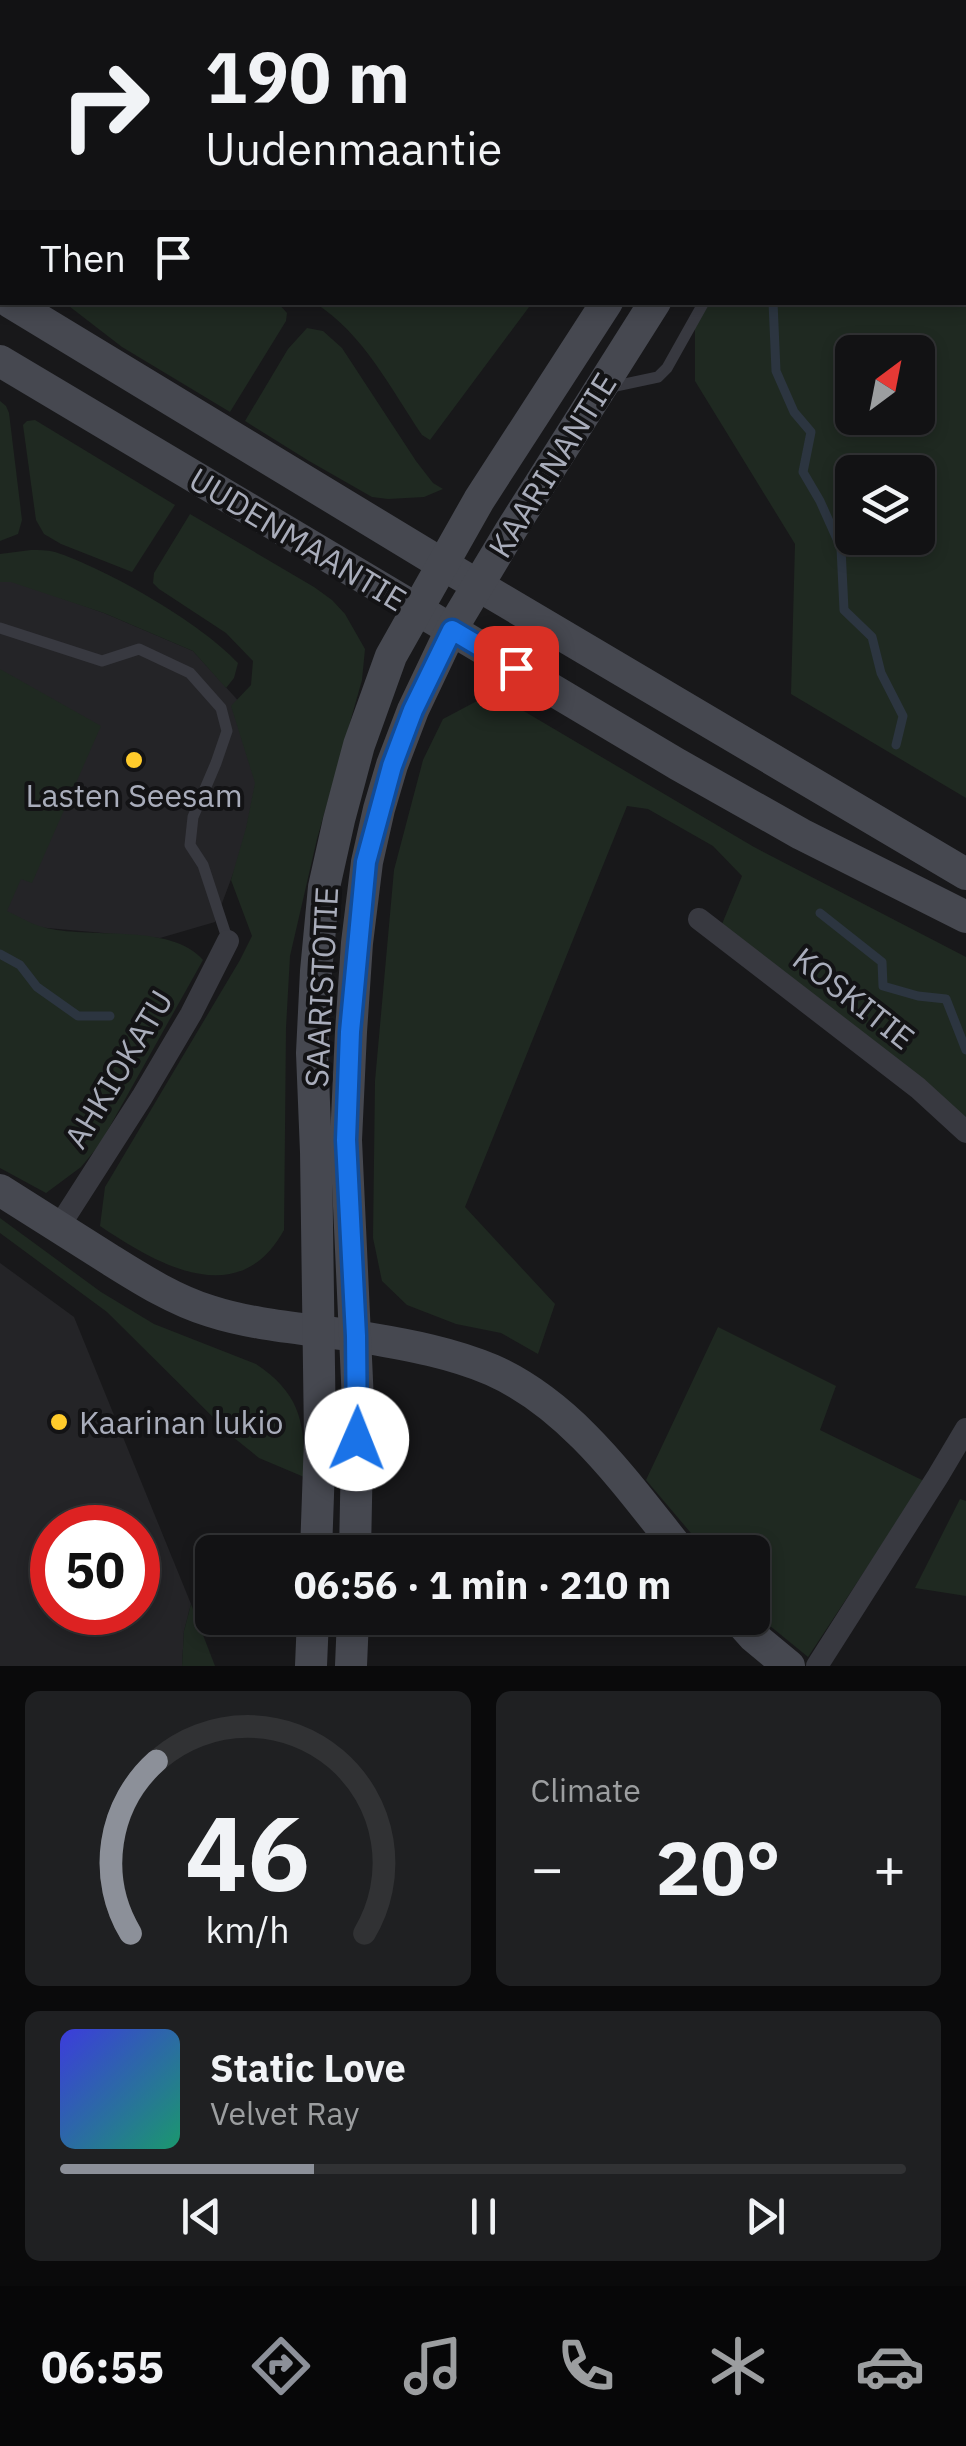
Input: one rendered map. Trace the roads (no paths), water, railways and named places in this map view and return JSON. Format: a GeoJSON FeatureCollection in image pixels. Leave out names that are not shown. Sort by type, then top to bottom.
{"type":"FeatureCollection","features":[{"type":"Feature","properties":{"kind":"main road","name":"UUDENMAANTIE"},"geometry":{"type":"LineString","coordinates":[[15,305],[442,564],[966,874]]}},
{"type":"Feature","properties":{"kind":"main road","name":"KAARINANTIE"},"geometry":{"type":"LineString","coordinates":[[442,564],[606,305]]}},
{"type":"Feature","properties":{"kind":"main road","name":"KAARINANTIE"},"geometry":{"type":"LineString","coordinates":[[452,630],[653,305]]}},
{"type":"Feature","properties":{"kind":"main road","name":"UUDENMAANTIE"},"geometry":{"type":"LineString","coordinates":[[0,361],[677,764],[801,834],[966,917]]}},
{"type":"Feature","properties":{"kind":"main road","name":"SAARISTOTIE"},"geometry":{"type":"LineString","coordinates":[[317,1535],[320,1438],[312,1053],[324,887],[359,745],[391,656],[442,564]]}},
{"type":"Feature","properties":{"kind":"main road","name":"SAARISTOTIE"},"geometry":{"type":"LineString","coordinates":[[355,1535],[358,1402],[346,1140],[350,1032],[366,862],[392,766],[413,710],[452,630]]}},
{"type":"Feature","properties":{"kind":"main road"},"geometry":{"type":"LineString","coordinates":[[0,1190],[168,1294],[206,1310],[436,1351],[494,1371],[524,1387],[567,1419],[667,1535]]}},
{"type":"Feature","properties":{"kind":"main road"},"geometry":{"type":"LineString","coordinates":[[311,1666],[312,1635]]}},
{"type":"Feature","properties":{"kind":"main road"},"geometry":{"type":"LineString","coordinates":[[351,1666],[352,1635]]}},
{"type":"Feature","properties":{"kind":"main road"},"geometry":{"type":"LineString","coordinates":[[752,1635],[789,1666]]}},
{"type":"Feature","properties":{"kind":"street","name":"KOSKITIE"},"geometry":{"type":"LineString","coordinates":[[699,918],[918,1088],[966,1132]]}},
{"type":"Feature","properties":{"kind":"street","name":"AHKIOKATU"},"geometry":{"type":"LineString","coordinates":[[58,1228],[192,1014],[228,941]]}},
{"type":"Feature","properties":{"kind":"street"},"geometry":{"type":"LineString","coordinates":[[817,1666],[966,1429]]}},
{"type":"Feature","properties":{"kind":"lane"},"geometry":{"type":"LineString","coordinates":[[599,391],[658,376],[667,368],[702,305]]}},
{"type":"Feature","properties":{"kind":"lane"},"geometry":{"type":"LineString","coordinates":[[0,628],[102,662],[139,650],[190,673],[220,708],[227,731],[193,817],[190,845],[203,865],[228,941]]}},
{"type":"Feature","properties":{"kind":"waterway"},"geometry":{"type":"LineString","coordinates":[[773,305],[776,371],[794,412],[811,432],[803,472],[841,548],[844,610],[872,637],[881,673],[903,716],[896,745]]}},
{"type":"Feature","properties":{"kind":"waterway"},"geometry":{"type":"LineString","coordinates":[[820,913],[882,962],[883,986],[946,999],[966,1050]]}},
{"type":"Feature","properties":{"kind":"waterway"},"geometry":{"type":"LineString","coordinates":[[0,954],[20,965],[37,987],[78,1016],[110,1016]]}},
{"type":"Feature","properties":{"kind":"place","name":"Lasten Seesam"},"geometry":{"type":"Point","coordinates":[134,760]}},
{"type":"Feature","properties":{"kind":"place","name":"Kaarinan lukio"},"geometry":{"type":"Point","coordinates":[59,1422]}}]}
